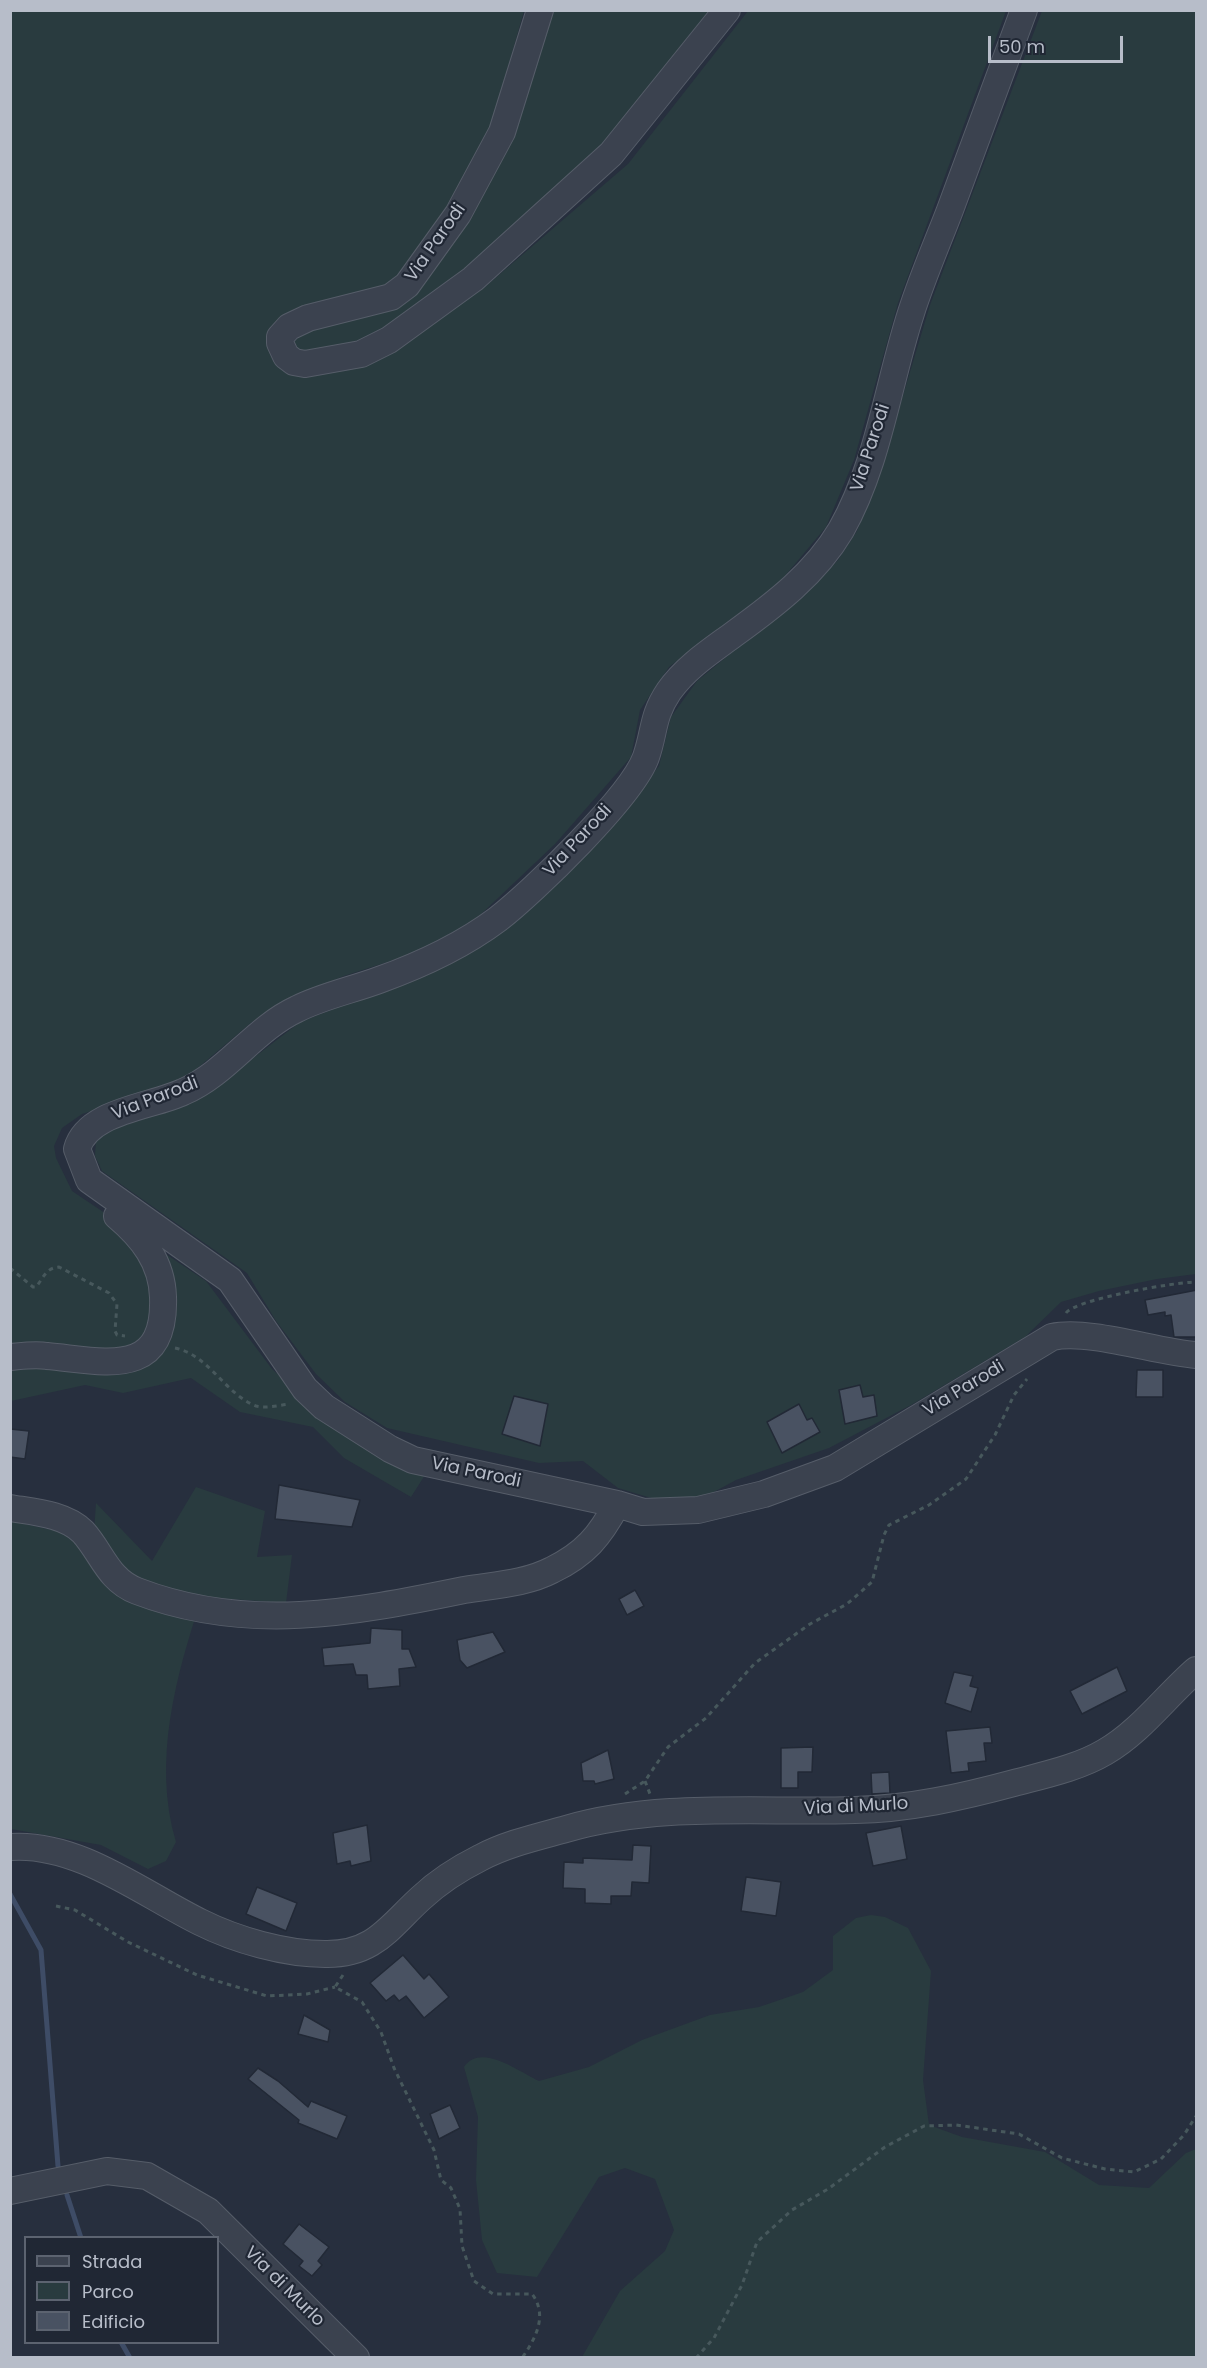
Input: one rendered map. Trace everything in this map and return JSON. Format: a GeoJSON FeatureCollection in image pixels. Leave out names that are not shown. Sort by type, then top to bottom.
{"type":"FeatureCollection","features":[{"type":"Feature","properties":{"kind":"street","name":"Via Parodi"},"geometry":{"type":"LineString","coordinates":[[540,10],[502,132],[458,214],[407,285],[391,297],[327,312],[289,327],[280,337],[280,343],[286,356],[294,362],[305,363],[361,354],[389,340],[473,279],[611,154],[727,10]]}},
{"type":"Feature","properties":{"kind":"street","name":"Via Parodi"},"geometry":{"type":"LineString","coordinates":[[1024,10],[911,312],[861,484],[841,530],[815,566],[783,597],[683,675],[659,707],[646,758],[628,785],[597,823],[553,868],[497,919],[440,956],[294,1010],[264,1030],[207,1079],[185,1092],[104,1119],[86,1130],[77,1149],[89,1180],[220,1270],[230,1280],[305,1389],[324,1407],[362,1432],[413,1460],[617,1504],[643,1512],[698,1510],[764,1494],[836,1468],[1038,1344],[1061,1335]]}},
{"type":"Feature","properties":{"kind":"street"},"geometry":{"type":"LineString","coordinates":[[10,1357],[48,1356],[93,1363],[128,1360],[142,1353],[159,1337],[164,1309],[163,1288],[157,1266],[135,1232],[95,1198],[89,1188],[89,1180]]}},
{"type":"Feature","properties":{"kind":"street"},"geometry":{"type":"LineString","coordinates":[[1061,1335],[1197,1355]]}},
{"type":"Feature","properties":{"kind":"street"},"geometry":{"type":"LineString","coordinates":[[10,1508],[44,1513],[66,1521],[82,1531],[112,1576],[134,1589],[199,1611],[282,1617],[413,1600],[527,1580],[552,1570],[581,1553],[602,1533],[617,1504]]}},
{"type":"Feature","properties":{"kind":"street","name":"Via di Murlo"},"geometry":{"type":"LineString","coordinates":[[363,1948],[400,1920],[431,1889],[481,1857],[588,1822],[680,1811],[857,1810],[958,1798],[1052,1773],[1108,1751],[1126,1738],[1197,1670]]}},
{"type":"Feature","properties":{"kind":"street"},"geometry":{"type":"LineString","coordinates":[[10,1847],[44,1849],[78,1859],[202,1923],[243,1939],[303,1953],[344,1954],[363,1948]]}},
{"type":"Feature","properties":{"kind":"street","name":"Via di Murlo"},"geometry":{"type":"LineString","coordinates":[[10,2191],[107,2171],[147,2176],[208,2211],[356,2358]]}},
{"type":"Feature","properties":{"kind":"path"},"geometry":{"type":"LineString","coordinates":[[1061,1335],[1062,1320],[1068,1310],[1086,1302],[1178,1282],[1197,1282]]}},
{"type":"Feature","properties":{"kind":"path"},"geometry":{"type":"LineString","coordinates":[[618,1799],[645,1781],[669,1747],[706,1718],[755,1663],[810,1624],[848,1604],[872,1582],[884,1535],[889,1525],[929,1505],[966,1479],[995,1435],[1014,1395],[1028,1378]]}},
{"type":"Feature","properties":{"kind":"path"},"geometry":{"type":"LineString","coordinates":[[56,1906],[75,1910],[128,1942],[197,1975],[267,1996],[307,1994],[335,1987],[363,1948]]}},
{"type":"Feature","properties":{"kind":"path"},"geometry":{"type":"LineString","coordinates":[[335,1987],[362,2002],[381,2032],[394,2068],[422,2121],[434,2150],[441,2180],[451,2188],[460,2209],[462,2246],[474,2281],[493,2294],[532,2295],[540,2305],[539,2322],[522,2358]]}},
{"type":"Feature","properties":{"kind":"path"},"geometry":{"type":"LineString","coordinates":[[696,2358],[714,2338],[737,2296],[757,2242],[792,2210],[828,2189],[885,2147],[924,2126],[956,2125],[1019,2134],[1062,2158],[1104,2169],[1134,2172],[1161,2159],[1184,2135],[1197,2116]]}},
{"type":"Feature","properties":{"kind":"green space"},"geometry":{"type":"Polygon","coordinates":[[[10,11],[524,11],[489,133],[446,208],[398,277],[385,287],[299,308],[274,323],[267,341],[271,355],[305,376],[365,365],[396,350],[486,286],[628,164],[748,11],[1006,11],[898,303],[854,460],[826,527],[779,583],[669,667],[640,710],[631,757],[555,844],[478,917],[438,941],[403,957],[344,976],[283,1001],[252,1022],[180,1083],[82,1114],[62,1128],[54,1146],[56,1158],[72,1191],[206,1281],[272,1369],[324,1416],[372,1453],[425,1475],[411,1497],[344,1458],[313,1427],[240,1412],[191,1378],[123,1393],[85,1385],[11,1401],[10,11]]]}},
{"type":"Feature","properties":{"kind":"green space"},"geometry":{"type":"Polygon","coordinates":[[[552,11],[709,11],[598,150],[467,270],[377,333],[352,345],[323,352],[296,351],[292,341],[296,335],[436,264],[486,189],[500,163],[523,110],[552,11]]]}},
{"type":"Feature","properties":{"kind":"green space"},"geometry":{"type":"Polygon","coordinates":[[[1042,11],[1196,11],[1196,1274],[1157,1279],[1099,1291],[1061,1302],[1025,1337],[911,1405],[829,1448],[736,1480],[701,1499],[661,1501],[618,1488],[583,1461],[539,1463],[387,1428],[345,1402],[316,1374],[276,1321],[247,1273],[102,1171],[95,1156],[96,1140],[110,1130],[171,1110],[208,1093],[300,1022],[442,967],[507,928],[591,847],[659,766],[671,717],[697,681],[813,586],[838,560],[857,531],[881,469],[930,305],[1042,11]]]}},
{"type":"Feature","properties":{"kind":"green space"},"geometry":{"type":"Polygon","coordinates":[[[196,1487],[265,1511],[257,1557],[292,1555],[286,1603],[202,1597],[176,1687],[170,1718],[166,1781],[169,1811],[176,1842],[166,1861],[148,1869],[101,1845],[11,1829],[11,1521],[47,1529],[94,1532],[96,1503],[152,1561],[196,1487]]]}},
{"type":"Feature","properties":{"kind":"green space"},"geometry":{"type":"Polygon","coordinates":[[[871,1915],[885,1917],[908,1928],[931,1971],[923,2080],[929,2125],[962,2137],[1045,2152],[1099,2185],[1149,2188],[1186,2153],[1196,2149],[1196,2357],[582,2357],[620,2291],[665,2251],[674,2230],[655,2179],[625,2168],[599,2177],[537,2277],[497,2273],[482,2240],[476,2180],[478,2117],[464,2067],[471,2060],[480,2057],[500,2061],[539,2081],[589,2067],[642,2040],[710,2015],[759,2007],[803,1992],[833,1970],[833,1936],[856,1918],[871,1915]]]}},
{"type":"Feature","properties":{"kind":"building"},"geometry":{"type":"Polygon","coordinates":[[[1197,1290],[1197,1337],[1174,1337],[1171,1315],[1165,1316],[1165,1312],[1148,1315],[1145,1300],[1197,1290]]]}},
{"type":"Feature","properties":{"kind":"building"},"geometry":{"type":"Polygon","coordinates":[[[1137,1370],[1163,1370],[1163,1397],[1136,1397],[1137,1370]]]}},
{"type":"Feature","properties":{"kind":"building"},"geometry":{"type":"Polygon","coordinates":[[[860,1385],[863,1397],[874,1395],[877,1416],[845,1424],[839,1390],[860,1385]]]}},
{"type":"Feature","properties":{"kind":"building"},"geometry":{"type":"Polygon","coordinates":[[[514,1396],[548,1404],[540,1446],[502,1434],[514,1396]]]}},
{"type":"Feature","properties":{"kind":"building"},"geometry":{"type":"Polygon","coordinates":[[[799,1404],[807,1420],[812,1418],[820,1432],[782,1453],[767,1422],[799,1404]]]}},
{"type":"Feature","properties":{"kind":"building"},"geometry":{"type":"Polygon","coordinates":[[[10,1429],[29,1431],[25,1459],[10,1457],[10,1429]]]}},
{"type":"Feature","properties":{"kind":"building"},"geometry":{"type":"Polygon","coordinates":[[[279,1485],[360,1500],[352,1527],[275,1519],[279,1485]]]}},
{"type":"Feature","properties":{"kind":"building"},"geometry":{"type":"Polygon","coordinates":[[[635,1590],[644,1606],[627,1615],[619,1599],[635,1590]]]}},
{"type":"Feature","properties":{"kind":"building"},"geometry":{"type":"Polygon","coordinates":[[[371,1628],[402,1630],[402,1649],[409,1649],[416,1667],[399,1669],[400,1686],[368,1689],[367,1675],[356,1675],[353,1664],[324,1666],[322,1648],[370,1643],[371,1628]]]}},
{"type":"Feature","properties":{"kind":"building"},"geometry":{"type":"Polygon","coordinates":[[[493,1632],[505,1652],[467,1668],[460,1660],[457,1640],[493,1632]]]}},
{"type":"Feature","properties":{"kind":"building"},"geometry":{"type":"Polygon","coordinates":[[[1117,1667],[1127,1691],[1082,1714],[1070,1691],[1117,1667]]]}},
{"type":"Feature","properties":{"kind":"building"},"geometry":{"type":"Polygon","coordinates":[[[954,1672],[973,1676],[970,1686],[978,1688],[971,1712],[945,1703],[954,1672]]]}},
{"type":"Feature","properties":{"kind":"building"},"geometry":{"type":"Polygon","coordinates":[[[990,1727],[992,1743],[984,1743],[986,1761],[968,1763],[969,1771],[951,1773],[946,1731],[990,1727]]]}},
{"type":"Feature","properties":{"kind":"building"},"geometry":{"type":"Polygon","coordinates":[[[813,1747],[812,1772],[798,1772],[798,1788],[781,1788],[781,1748],[813,1747]]]}},
{"type":"Feature","properties":{"kind":"building"},"geometry":{"type":"Polygon","coordinates":[[[608,1750],[614,1779],[595,1784],[594,1781],[583,1781],[581,1763],[608,1750]]]}},
{"type":"Feature","properties":{"kind":"building"},"geometry":{"type":"Polygon","coordinates":[[[889,1772],[890,1793],[872,1794],[871,1773],[889,1772]]]}},
{"type":"Feature","properties":{"kind":"building"},"geometry":{"type":"Polygon","coordinates":[[[367,1825],[371,1861],[351,1866],[350,1861],[337,1864],[333,1833],[367,1825]]]}},
{"type":"Feature","properties":{"kind":"building"},"geometry":{"type":"Polygon","coordinates":[[[901,1826],[907,1859],[873,1866],[866,1833],[901,1826]]]}},
{"type":"Feature","properties":{"kind":"building"},"geometry":{"type":"Polygon","coordinates":[[[633,1845],[651,1846],[649,1883],[632,1882],[631,1896],[611,1896],[611,1904],[585,1903],[585,1889],[563,1888],[564,1862],[583,1863],[583,1858],[632,1860],[633,1845]]]}},
{"type":"Feature","properties":{"kind":"building"},"geometry":{"type":"Polygon","coordinates":[[[746,1877],[781,1882],[776,1916],[741,1911],[746,1877]]]}},
{"type":"Feature","properties":{"kind":"building"},"geometry":{"type":"Polygon","coordinates":[[[257,1887],[297,1903],[286,1931],[246,1914],[257,1887]]]}},
{"type":"Feature","properties":{"kind":"building"},"geometry":{"type":"Polygon","coordinates":[[[403,1955],[424,1979],[429,1974],[449,1997],[424,2018],[406,1996],[399,2001],[394,1995],[386,2001],[370,1983],[403,1955]]]}},
{"type":"Feature","properties":{"kind":"building"},"geometry":{"type":"Polygon","coordinates":[[[304,2015],[330,2030],[328,2042],[298,2034],[304,2015]]]}},
{"type":"Feature","properties":{"kind":"building"},"geometry":{"type":"Polygon","coordinates":[[[258,2068],[278,2081],[308,2107],[311,2101],[347,2116],[337,2139],[298,2123],[299,2120],[248,2079],[258,2068]]]}},
{"type":"Feature","properties":{"kind":"building"},"geometry":{"type":"Polygon","coordinates":[[[450,2105],[460,2128],[439,2139],[430,2114],[450,2105]]]}},
{"type":"Feature","properties":{"kind":"building"},"geometry":{"type":"Polygon","coordinates":[[[299,2224],[329,2247],[318,2261],[322,2265],[312,2276],[299,2266],[303,2261],[283,2244],[299,2224]]]}},
{"type":"Feature","properties":{"kind":"waterway"},"geometry":{"type":"LineString","coordinates":[[10,1894],[41,1950],[58,2166]]}},
{"type":"Feature","properties":{"kind":"waterway"},"geometry":{"type":"LineString","coordinates":[[67,2195],[80,2236]]}},
{"type":"Feature","properties":{"kind":"waterway"},"geometry":{"type":"LineString","coordinates":[[122,2344],[130,2358]]}}]}
